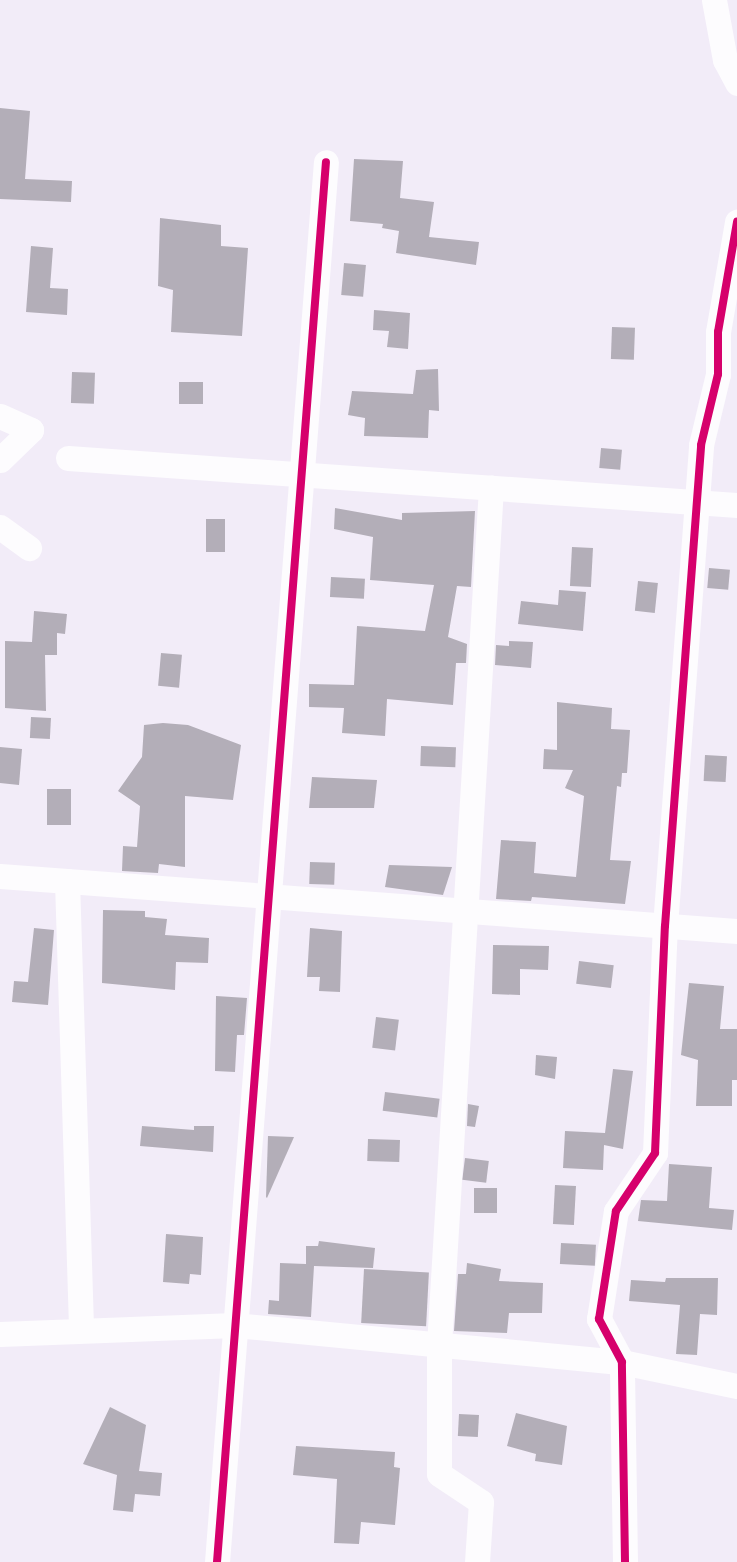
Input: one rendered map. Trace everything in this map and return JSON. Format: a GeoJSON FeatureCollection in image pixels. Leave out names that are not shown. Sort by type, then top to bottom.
{"type":"FeatureCollection","features":[{"type":"Feature","properties":{"kind":"street"},"geometry":{"type":"LineString","coordinates":[[714,0],[726,60],[737,83]]}},
{"type":"Feature","properties":{"kind":"street"},"geometry":{"type":"LineString","coordinates":[[217,1562],[326,162]]}},
{"type":"Feature","properties":{"kind":"street"},"geometry":{"type":"LineString","coordinates":[[625,1562],[622,1362],[599,1319],[616,1211],[655,1153],[665,926],[701,445],[718,374],[722,302],[737,222]]}},
{"type":"Feature","properties":{"kind":"street"},"geometry":{"type":"LineString","coordinates":[[0,416],[31,430],[0,460]]}},
{"type":"Feature","properties":{"kind":"street"},"geometry":{"type":"LineString","coordinates":[[68,458],[737,505]]}},
{"type":"Feature","properties":{"kind":"street"},"geometry":{"type":"LineString","coordinates":[[476,1562],[481,1502],[439,1474],[438,1346],[491,488]]}},
{"type":"Feature","properties":{"kind":"street"},"geometry":{"type":"LineString","coordinates":[[0,527],[29,548]]}},
{"type":"Feature","properties":{"kind":"street"},"geometry":{"type":"LineString","coordinates":[[0,876],[737,931]]}},
{"type":"Feature","properties":{"kind":"street"},"geometry":{"type":"LineString","coordinates":[[67,881],[81,1330]]}},
{"type":"Feature","properties":{"kind":"street"},"geometry":{"type":"LineString","coordinates":[[0,1334],[236,1324],[438,1346],[622,1362],[737,1386]]}},
{"type":"Feature","properties":{"kind":"building"},"geometry":{"type":"Polygon","coordinates":[[[0,108],[30,111],[25,179],[72,181],[71,202],[0,199],[0,108]]]}},
{"type":"Feature","properties":{"kind":"building"},"geometry":{"type":"Polygon","coordinates":[[[354,159],[403,161],[400,198],[434,202],[429,237],[479,242],[476,265],[396,253],[399,231],[382,228],[383,224],[350,221],[354,159]]]}},
{"type":"Feature","properties":{"kind":"building"},"geometry":{"type":"Polygon","coordinates":[[[160,218],[221,225],[221,246],[248,248],[242,336],[171,332],[173,290],[158,286],[160,218]]]}},
{"type":"Feature","properties":{"kind":"building"},"geometry":{"type":"Polygon","coordinates":[[[31,246],[53,248],[50,288],[68,289],[67,315],[26,312],[31,246]]]}},
{"type":"Feature","properties":{"kind":"building"},"geometry":{"type":"Polygon","coordinates":[[[344,263],[366,265],[363,297],[341,295],[344,263]]]}},
{"type":"Feature","properties":{"kind":"building"},"geometry":{"type":"Polygon","coordinates":[[[374,310],[410,313],[408,349],[387,347],[389,331],[373,330],[374,310]]]}},
{"type":"Feature","properties":{"kind":"building"},"geometry":{"type":"Polygon","coordinates":[[[612,327],[635,328],[634,360],[611,359],[612,327]]]}},
{"type":"Feature","properties":{"kind":"building"},"geometry":{"type":"Polygon","coordinates":[[[438,369],[439,411],[429,410],[428,438],[364,436],[365,418],[348,415],[352,391],[413,394],[416,370],[438,369]]]}},
{"type":"Feature","properties":{"kind":"building"},"geometry":{"type":"Polygon","coordinates":[[[72,372],[95,373],[94,404],[71,403],[72,372]]]}},
{"type":"Feature","properties":{"kind":"building"},"geometry":{"type":"Polygon","coordinates":[[[179,382],[203,382],[203,404],[179,404],[179,382]]]}},
{"type":"Feature","properties":{"kind":"building"},"geometry":{"type":"Polygon","coordinates":[[[601,448],[622,450],[620,470],[599,468],[601,448]]]}},
{"type":"Feature","properties":{"kind":"building"},"geometry":{"type":"Polygon","coordinates":[[[335,508],[402,520],[402,513],[475,511],[471,587],[457,586],[448,637],[467,644],[466,663],[456,663],[453,705],[387,699],[385,736],[342,733],[344,708],[309,707],[309,684],[354,685],[357,626],[425,631],[434,585],[370,580],[373,537],[334,529],[335,508]]]}},
{"type":"Feature","properties":{"kind":"building"},"geometry":{"type":"Polygon","coordinates":[[[206,519],[225,519],[225,552],[206,552],[206,519]]]}},
{"type":"Feature","properties":{"kind":"building"},"geometry":{"type":"Polygon","coordinates":[[[572,547],[593,548],[591,587],[570,586],[572,547]]]}},
{"type":"Feature","properties":{"kind":"building"},"geometry":{"type":"Polygon","coordinates":[[[709,568],[730,570],[728,590],[707,588],[709,568]]]}},
{"type":"Feature","properties":{"kind":"building"},"geometry":{"type":"Polygon","coordinates":[[[331,577],[365,579],[364,599],[330,597],[331,577]]]}},
{"type":"Feature","properties":{"kind":"building"},"geometry":{"type":"Polygon","coordinates":[[[638,581],[658,583],[655,613],[635,611],[638,581]]]}},
{"type":"Feature","properties":{"kind":"building"},"geometry":{"type":"Polygon","coordinates":[[[559,590],[586,592],[583,631],[518,624],[521,601],[558,605],[559,590]]]}},
{"type":"Feature","properties":{"kind":"building"},"geometry":{"type":"Polygon","coordinates":[[[34,611],[67,614],[65,634],[57,633],[57,655],[45,655],[46,711],[5,708],[5,641],[32,642],[34,611]]]}},
{"type":"Feature","properties":{"kind":"building"},"geometry":{"type":"Polygon","coordinates":[[[509,641],[533,642],[531,668],[495,665],[496,645],[509,646],[509,641]]]}},
{"type":"Feature","properties":{"kind":"building"},"geometry":{"type":"Polygon","coordinates":[[[161,653],[182,655],[179,688],[158,686],[161,653]]]}},
{"type":"Feature","properties":{"kind":"building"},"geometry":{"type":"Polygon","coordinates":[[[557,702],[612,708],[611,729],[630,730],[627,773],[622,773],[621,787],[617,786],[610,860],[631,861],[625,904],[532,897],[531,901],[496,899],[501,840],[536,842],[534,873],[576,877],[584,796],[565,788],[573,770],[543,769],[544,749],[557,750],[557,702]]]}},
{"type":"Feature","properties":{"kind":"building"},"geometry":{"type":"Polygon","coordinates":[[[31,717],[51,718],[50,739],[30,738],[31,717]]]}},
{"type":"Feature","properties":{"kind":"building"},"geometry":{"type":"Polygon","coordinates":[[[163,723],[188,725],[241,745],[233,800],[185,796],[185,867],[159,864],[158,873],[122,871],[123,846],[137,847],[140,806],[118,791],[142,757],[144,725],[163,723]]]}},
{"type":"Feature","properties":{"kind":"building"},"geometry":{"type":"Polygon","coordinates":[[[421,746],[456,747],[455,767],[420,766],[421,746]]]}},
{"type":"Feature","properties":{"kind":"building"},"geometry":{"type":"Polygon","coordinates":[[[0,747],[22,749],[19,785],[0,783],[0,747]]]}},
{"type":"Feature","properties":{"kind":"building"},"geometry":{"type":"Polygon","coordinates":[[[705,755],[727,756],[726,782],[704,781],[705,755]]]}},
{"type":"Feature","properties":{"kind":"building"},"geometry":{"type":"Polygon","coordinates":[[[312,777],[377,780],[374,808],[309,808],[312,777]]]}},
{"type":"Feature","properties":{"kind":"building"},"geometry":{"type":"Polygon","coordinates":[[[47,789],[71,789],[71,825],[47,825],[47,789]]]}},
{"type":"Feature","properties":{"kind":"building"},"geometry":{"type":"Polygon","coordinates":[[[310,862],[335,863],[334,885],[309,884],[310,862]]]}},
{"type":"Feature","properties":{"kind":"building"},"geometry":{"type":"Polygon","coordinates":[[[389,865],[452,867],[443,895],[385,887],[389,865]]]}},
{"type":"Feature","properties":{"kind":"building"},"geometry":{"type":"Polygon","coordinates":[[[103,910],[145,911],[145,917],[167,919],[165,935],[209,938],[208,963],[176,962],[175,990],[102,983],[103,910]]]}},
{"type":"Feature","properties":{"kind":"building"},"geometry":{"type":"Polygon","coordinates":[[[34,928],[54,930],[48,1005],[12,1002],[14,981],[28,982],[34,928]]]}},
{"type":"Feature","properties":{"kind":"building"},"geometry":{"type":"Polygon","coordinates":[[[310,928],[342,931],[340,992],[319,991],[320,977],[307,977],[310,928]]]}},
{"type":"Feature","properties":{"kind":"building"},"geometry":{"type":"Polygon","coordinates":[[[493,945],[549,946],[548,970],[520,969],[520,995],[492,994],[493,945]]]}},
{"type":"Feature","properties":{"kind":"building"},"geometry":{"type":"Polygon","coordinates":[[[579,961],[614,965],[611,988],[576,984],[579,961]]]}},
{"type":"Feature","properties":{"kind":"building"},"geometry":{"type":"Polygon","coordinates":[[[689,983],[724,986],[720,1029],[737,1029],[737,1080],[732,1080],[732,1106],[696,1106],[698,1060],[681,1055],[689,983]]]}},
{"type":"Feature","properties":{"kind":"building"},"geometry":{"type":"Polygon","coordinates":[[[216,996],[247,998],[244,1035],[237,1035],[235,1072],[215,1071],[216,996]]]}},
{"type":"Feature","properties":{"kind":"building"},"geometry":{"type":"Polygon","coordinates":[[[376,1017],[399,1020],[395,1051],[372,1048],[376,1017]]]}},
{"type":"Feature","properties":{"kind":"building"},"geometry":{"type":"Polygon","coordinates":[[[536,1055],[557,1057],[555,1079],[535,1075],[536,1055]]]}},
{"type":"Feature","properties":{"kind":"building"},"geometry":{"type":"Polygon","coordinates":[[[613,1069],[633,1071],[623,1149],[604,1145],[603,1170],[563,1168],[565,1131],[605,1133],[613,1069]]]}},
{"type":"Feature","properties":{"kind":"building"},"geometry":{"type":"Polygon","coordinates":[[[385,1092],[440,1099],[437,1118],[383,1111],[385,1092]]]}},
{"type":"Feature","properties":{"kind":"building"},"geometry":{"type":"Polygon","coordinates":[[[468,1104],[479,1106],[475,1127],[467,1126],[468,1104]]]}},
{"type":"Feature","properties":{"kind":"building"},"geometry":{"type":"Polygon","coordinates":[[[142,1126],[194,1130],[194,1126],[214,1126],[213,1152],[140,1146],[142,1126]]]}},
{"type":"Feature","properties":{"kind":"building"},"geometry":{"type":"Polygon","coordinates":[[[268,1136],[294,1137],[267,1198],[266,1197],[268,1136]]]}},
{"type":"Feature","properties":{"kind":"building"},"geometry":{"type":"Polygon","coordinates":[[[368,1139],[400,1140],[399,1162],[367,1161],[368,1139]]]}},
{"type":"Feature","properties":{"kind":"building"},"geometry":{"type":"Polygon","coordinates":[[[465,1158],[489,1161],[486,1183],[462,1180],[465,1158]]]}},
{"type":"Feature","properties":{"kind":"building"},"geometry":{"type":"Polygon","coordinates":[[[669,1164],[712,1167],[709,1208],[734,1210],[732,1230],[638,1221],[641,1200],[667,1201],[669,1164]]]}},
{"type":"Feature","properties":{"kind":"building"},"geometry":{"type":"Polygon","coordinates":[[[555,1185],[576,1186],[574,1225],[553,1224],[555,1185]]]}},
{"type":"Feature","properties":{"kind":"building"},"geometry":{"type":"Polygon","coordinates":[[[474,1188],[497,1188],[497,1213],[474,1213],[474,1188]]]}},
{"type":"Feature","properties":{"kind":"building"},"geometry":{"type":"Polygon","coordinates":[[[166,1234],[203,1237],[201,1275],[190,1274],[189,1284],[163,1282],[166,1234]]]}},
{"type":"Feature","properties":{"kind":"building"},"geometry":{"type":"Polygon","coordinates":[[[319,1241],[375,1248],[373,1268],[314,1266],[311,1317],[268,1314],[269,1300],[279,1301],[280,1263],[306,1264],[306,1246],[318,1246],[319,1241]]]}},
{"type":"Feature","properties":{"kind":"building"},"geometry":{"type":"Polygon","coordinates":[[[561,1243],[596,1245],[595,1266],[560,1264],[561,1243]]]}},
{"type":"Feature","properties":{"kind":"building"},"geometry":{"type":"Polygon","coordinates":[[[467,1263],[501,1269],[499,1281],[543,1283],[542,1313],[509,1313],[507,1333],[454,1331],[458,1274],[466,1274],[467,1263]]]}},
{"type":"Feature","properties":{"kind":"building"},"geometry":{"type":"Polygon","coordinates":[[[364,1269],[429,1272],[426,1326],[361,1323],[364,1269]]]}},
{"type":"Feature","properties":{"kind":"building"},"geometry":{"type":"Polygon","coordinates":[[[666,1278],[718,1278],[717,1315],[700,1314],[697,1355],[676,1354],[680,1305],[629,1301],[631,1280],[665,1282],[666,1278]]]}},
{"type":"Feature","properties":{"kind":"building"},"geometry":{"type":"Polygon","coordinates":[[[110,1407],[146,1425],[139,1471],[162,1473],[160,1496],[135,1494],[133,1512],[113,1510],[117,1475],[83,1464],[110,1407]]]}},
{"type":"Feature","properties":{"kind":"building"},"geometry":{"type":"Polygon","coordinates":[[[516,1413],[567,1426],[562,1465],[535,1461],[536,1454],[507,1446],[516,1413]]]}},
{"type":"Feature","properties":{"kind":"building"},"geometry":{"type":"Polygon","coordinates":[[[459,1414],[479,1415],[478,1437],[458,1436],[459,1414]]]}},
{"type":"Feature","properties":{"kind":"building"},"geometry":{"type":"Polygon","coordinates":[[[296,1446],[395,1452],[394,1467],[400,1468],[395,1525],[361,1522],[359,1544],[334,1543],[337,1479],[293,1475],[296,1446]]]}},
{"type":"Feature","properties":{"kind":"cycle path"},"geometry":{"type":"LineString","coordinates":[[217,1562],[326,162]]}},
{"type":"Feature","properties":{"kind":"cycle path"},"geometry":{"type":"LineString","coordinates":[[625,1562],[622,1362],[599,1319],[616,1211],[655,1153],[665,926],[701,445],[718,374],[718,332],[737,222]]}}]}
